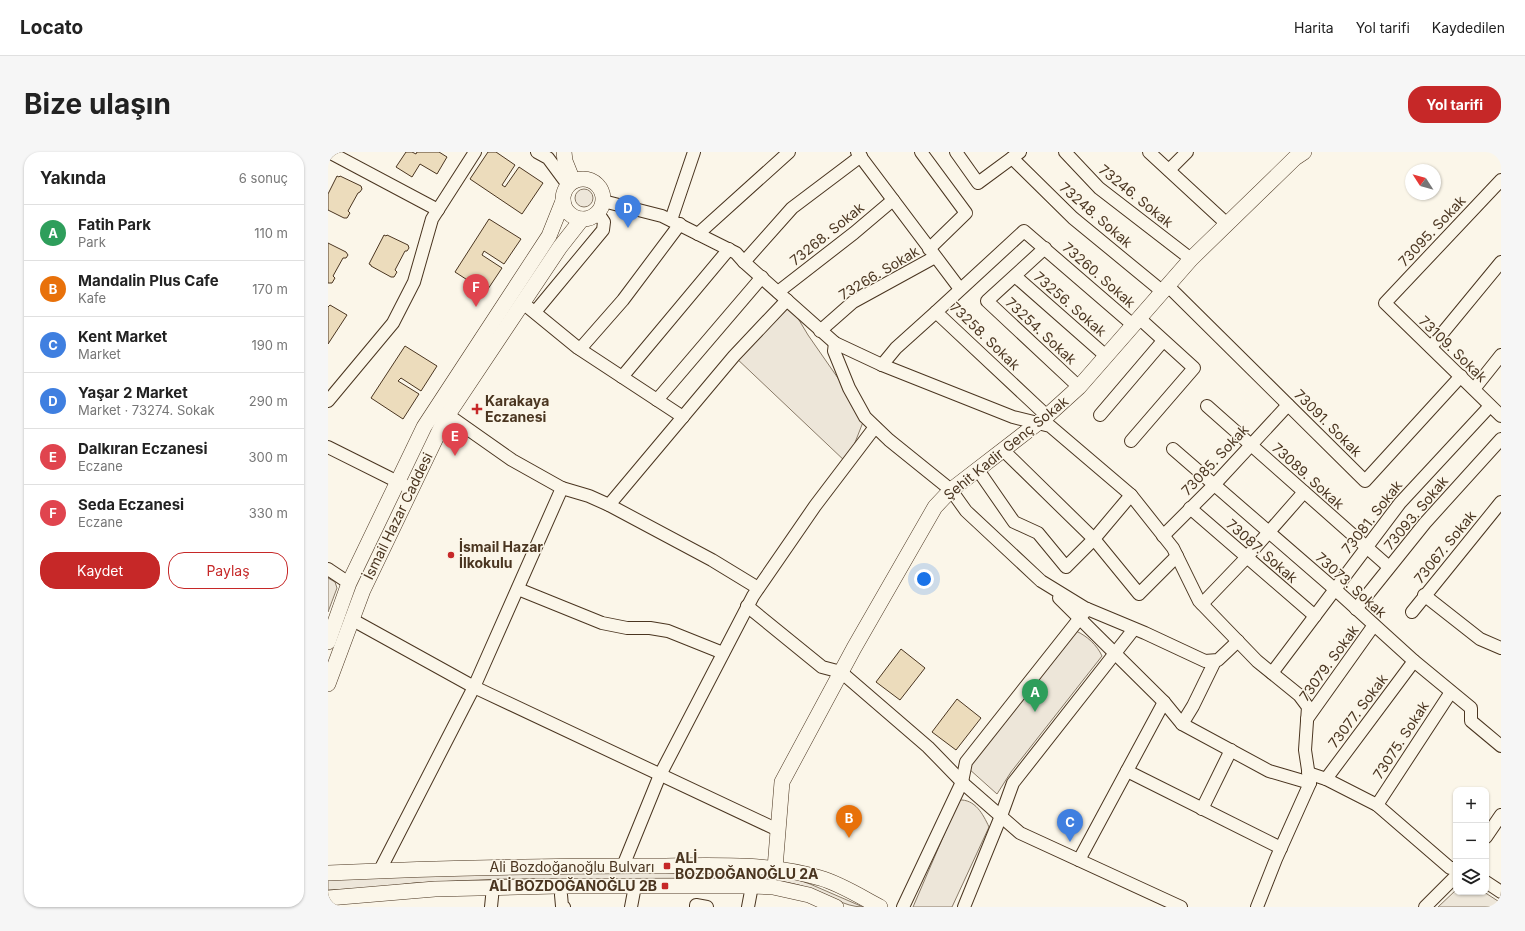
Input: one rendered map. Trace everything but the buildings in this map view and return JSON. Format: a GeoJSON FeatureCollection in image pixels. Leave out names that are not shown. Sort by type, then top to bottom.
{"type":"FeatureCollection","features":[{"type":"Feature","properties":{"kind":"main road"},"geometry":{"type":"LineString","coordinates":[[564,152],[570,183]]}},
{"type":"Feature","properties":{"kind":"main road","name":"Şehit Kadir Genç Sokak"},"geometry":{"type":"LineString","coordinates":[[775,868],[782,782],[841,672],[935,507],[951,490],[1004,451],[1079,387],[1191,260],[1301,153]]}},
{"type":"Feature","properties":{"kind":"main road"},"geometry":{"type":"LineString","coordinates":[[586,178],[597,184],[603,195],[601,207],[593,217],[582,219],[571,216],[567,212],[563,202],[564,190],[570,183],[586,178]]}},
{"type":"Feature","properties":{"kind":"main road","name":"İsmail Hazar Caddesi"},"geometry":{"type":"LineString","coordinates":[[328,684],[351,619],[405,485],[424,427],[549,236],[563,202]]}},
{"type":"Feature","properties":{"kind":"main road","name":"İsmail Hazar Caddesi"},"geometry":{"type":"LineString","coordinates":[[328,642],[349,583],[405,485],[448,415],[560,247],[582,219]]}},
{"type":"Feature","properties":{"kind":"main road","name":"Ali Bozdoğanoğlu Bulvarı"},"geometry":{"type":"LineString","coordinates":[[328,873],[445,868],[623,866],[723,866],[775,868],[822,878],[861,896],[880,907]]}},
{"type":"Feature","properties":{"kind":"main road","name":"Ali Bozdoğanoğlu Bulvarı"},"geometry":{"type":"LineString","coordinates":[[328,898],[435,889],[493,887],[752,886],[773,887],[809,895],[836,907]]}},
{"type":"Feature","properties":{"kind":"street"},"geometry":{"type":"LineString","coordinates":[[328,156],[329,152],[438,210]]}},
{"type":"Feature","properties":{"kind":"street"},"geometry":{"type":"LineString","coordinates":[[328,401],[393,323],[414,282],[432,219],[475,152]]}},
{"type":"Feature","properties":{"kind":"street"},"geometry":{"type":"LineString","coordinates":[[537,152],[548,158],[570,183]]}},
{"type":"Feature","properties":{"kind":"street"},"geometry":{"type":"LineString","coordinates":[[580,349],[623,300],[675,222],[694,152]]}},
{"type":"Feature","properties":{"kind":"street"},"geometry":{"type":"LineString","coordinates":[[698,234],[789,152]]}},
{"type":"Feature","properties":{"kind":"street","name":"73266. Sokak"},"geometry":{"type":"LineString","coordinates":[[820,331],[854,302],[932,253],[966,213],[921,152]]}},
{"type":"Feature","properties":{"kind":"street"},"geometry":{"type":"LineString","coordinates":[[956,152],[978,183],[1016,155]]}},
{"type":"Feature","properties":{"kind":"street","name":"73246. Sokak"},"geometry":{"type":"LineString","coordinates":[[1064,152],[1099,188],[1191,260]]}},
{"type":"Feature","properties":{"kind":"street"},"geometry":{"type":"LineString","coordinates":[[1149,152],[1227,224]]}},
{"type":"Feature","properties":{"kind":"street"},"geometry":{"type":"LineString","coordinates":[[1169,170],[1187,152]]}},
{"type":"Feature","properties":{"kind":"street"},"geometry":{"type":"LineString","coordinates":[[744,262],[792,208],[859,154],[960,290]]}},
{"type":"Feature","properties":{"kind":"street","name":"73248. Sokak"},"geometry":{"type":"LineString","coordinates":[[1016,155],[1073,218],[1165,289]]}},
{"type":"Feature","properties":{"kind":"street","name":"73095. Sokak"},"geometry":{"type":"LineString","coordinates":[[1385,303],[1501,180]]}},
{"type":"Feature","properties":{"kind":"street","name":"73268. Sokak"},"geometry":{"type":"LineString","coordinates":[[778,292],[854,233],[893,200]]}},
{"type":"Feature","properties":{"kind":"street"},"geometry":{"type":"LineString","coordinates":[[535,312],[602,230],[604,222],[601,207],[662,216],[736,253],[744,262],[835,343],[882,365],[1013,417],[1030,422],[1043,419],[1132,495],[1173,548],[1202,604],[1257,661],[1299,694],[1308,707],[1305,750],[1309,778],[1257,907]]}},
{"type":"Feature","properties":{"kind":"street","name":"73258. Sokak"},"geometry":{"type":"LineString","coordinates":[[1043,419],[936,312],[1024,231],[1045,248]]}},
{"type":"Feature","properties":{"kind":"street","name":"73254. Sokak"},"geometry":{"type":"LineString","coordinates":[[1045,248],[987,301],[1079,387]]}},
{"type":"Feature","properties":{"kind":"street","name":"73260. Sokak"},"geometry":{"type":"LineString","coordinates":[[1045,248],[1136,322],[1163,341],[1194,368],[1131,441]]}},
{"type":"Feature","properties":{"kind":"street"},"geometry":{"type":"LineString","coordinates":[[622,377],[729,250]]}},
{"type":"Feature","properties":{"kind":"street"},"geometry":{"type":"LineString","coordinates":[[1430,347],[1501,262]]}},
{"type":"Feature","properties":{"kind":"street","name":"73256. Sokak"},"geometry":{"type":"LineString","coordinates":[[1015,276],[1106,356]]}},
{"type":"Feature","properties":{"kind":"street"},"geometry":{"type":"LineString","coordinates":[[657,400],[762,277]]}},
{"type":"Feature","properties":{"kind":"street","name":"73091. Sokak"},"geometry":{"type":"LineString","coordinates":[[1165,289],[1288,404],[1366,481],[1461,376]]}},
{"type":"Feature","properties":{"kind":"street"},"geometry":{"type":"LineString","coordinates":[[609,505],[734,356],[787,300]]}},
{"type":"Feature","properties":{"kind":"street"},"geometry":{"type":"LineString","coordinates":[[523,303],[580,349],[683,417]]}},
{"type":"Feature","properties":{"kind":"street","name":"73109. Sokak"},"geometry":{"type":"LineString","coordinates":[[1385,303],[1501,416]]}},
{"type":"Feature","properties":{"kind":"street"},"geometry":{"type":"LineString","coordinates":[[882,365],[896,348],[936,312]]}},
{"type":"Feature","properties":{"kind":"street"},"geometry":{"type":"LineString","coordinates":[[1100,415],[1163,341]]}},
{"type":"Feature","properties":{"kind":"street"},"geometry":{"type":"LineString","coordinates":[[835,343],[834,351],[851,393],[865,416],[875,427],[951,490],[966,511],[1043,582],[1084,614],[1115,653],[1164,702],[1182,724],[1269,771],[1309,778],[1326,779],[1377,805],[1450,868],[1453,868]]}},
{"type":"Feature","properties":{"kind":"street"},"geometry":{"type":"LineString","coordinates":[[1474,389],[1501,355]]}},
{"type":"Feature","properties":{"kind":"street","name":"73085. Sokak"},"geometry":{"type":"LineString","coordinates":[[1163,536],[1214,485],[1288,404]]}},
{"type":"Feature","properties":{"kind":"street","name":"73089. Sokak"},"geometry":{"type":"LineString","coordinates":[[1208,406],[1389,567]]}},
{"type":"Feature","properties":{"kind":"street","name":"73081. Sokak"},"geometry":{"type":"LineString","coordinates":[[1272,673],[1400,503],[1490,406]]}},
{"type":"Feature","properties":{"kind":"street"},"geometry":{"type":"LineString","coordinates":[[448,415],[512,460],[562,488],[589,496],[609,505],[712,560],[758,588]]}},
{"type":"Feature","properties":{"kind":"street"},"geometry":{"type":"LineString","coordinates":[[623,866],[660,775],[747,606],[815,506],[875,427]]}},
{"type":"Feature","properties":{"kind":"street","name":"73093. Sokak"},"geometry":{"type":"LineString","coordinates":[[1356,609],[1425,523],[1501,439]]}},
{"type":"Feature","properties":{"kind":"street"},"geometry":{"type":"LineString","coordinates":[[328,447],[405,485]]}},
{"type":"Feature","properties":{"kind":"street","name":"73073. Sokak"},"geometry":{"type":"LineString","coordinates":[[1173,449],[1414,661],[1471,708],[1471,720],[1501,746]]}},
{"type":"Feature","properties":{"kind":"street"},"geometry":{"type":"LineString","coordinates":[[1004,451],[1094,539],[1139,594],[1177,556]]}},
{"type":"Feature","properties":{"kind":"street"},"geometry":{"type":"LineString","coordinates":[[978,470],[1014,522],[1038,533],[1066,567],[1094,539],[1132,495]]}},
{"type":"Feature","properties":{"kind":"street"},"geometry":{"type":"LineString","coordinates":[[380,870],[474,687],[562,488]]}},
{"type":"Feature","properties":{"kind":"street"},"geometry":{"type":"LineString","coordinates":[[1202,604],[1269,533],[1304,492]]}},
{"type":"Feature","properties":{"kind":"street","name":"73067. Sokak"},"geometry":{"type":"LineString","coordinates":[[1412,612],[1501,502]]}},
{"type":"Feature","properties":{"kind":"street","name":"73087. Sokak"},"geometry":{"type":"LineString","coordinates":[[1190,508],[1315,616]]}},
{"type":"Feature","properties":{"kind":"street"},"geometry":{"type":"LineString","coordinates":[[328,570],[349,583]]}},
{"type":"Feature","properties":{"kind":"street"},"geometry":{"type":"LineString","coordinates":[[518,588],[602,623],[627,628],[650,628],[668,631],[723,653]]}},
{"type":"Feature","properties":{"kind":"street"},"geometry":{"type":"LineString","coordinates":[[1424,596],[1480,639],[1501,648]]}},
{"type":"Feature","properties":{"kind":"street"},"geometry":{"type":"LineString","coordinates":[[747,606],[822,667],[841,672],[928,747],[962,782],[1020,833],[1181,907]]}},
{"type":"Feature","properties":{"kind":"street"},"geometry":{"type":"LineString","coordinates":[[1084,614],[1134,628],[1204,661],[1218,660],[1238,641]]}},
{"type":"Feature","properties":{"kind":"street"},"geometry":{"type":"LineString","coordinates":[[903,907],[962,782],[966,762],[1084,614]]}},
{"type":"Feature","properties":{"kind":"street"},"geometry":{"type":"LineString","coordinates":[[351,619],[474,687],[778,830]]}},
{"type":"Feature","properties":{"kind":"street","name":"73079. Sokak"},"geometry":{"type":"LineString","coordinates":[[1307,719],[1374,625]]}},
{"type":"Feature","properties":{"kind":"street"},"geometry":{"type":"LineString","coordinates":[[964,907],[1013,783],[1134,628]]}},
{"type":"Feature","properties":{"kind":"street"},"geometry":{"type":"LineString","coordinates":[[1182,724],[1193,706],[1215,661]]}},
{"type":"Feature","properties":{"kind":"street","name":"73077. Sokak"},"geometry":{"type":"LineString","coordinates":[[1326,779],[1414,661]]}},
{"type":"Feature","properties":{"kind":"street","name":"73075. Sokak"},"geometry":{"type":"LineString","coordinates":[[1377,805],[1451,692]]}},
{"type":"Feature","properties":{"kind":"street"},"geometry":{"type":"LineString","coordinates":[[1079,860],[1164,702]]}},
{"type":"Feature","properties":{"kind":"street"},"geometry":{"type":"LineString","coordinates":[[1202,809],[1231,750]]}},
{"type":"Feature","properties":{"kind":"street"},"geometry":{"type":"LineString","coordinates":[[1127,771],[1281,848]]}},
{"type":"Feature","properties":{"kind":"street"},"geometry":{"type":"LineString","coordinates":[[1489,832],[1501,815]]}},
{"type":"Feature","properties":{"kind":"street"},"geometry":{"type":"LineString","coordinates":[[1425,907],[1453,879]]}},
{"type":"Feature","properties":{"kind":"street"},"geometry":{"type":"LineString","coordinates":[[1489,884],[1501,892]]}},
{"type":"Feature","properties":{"kind":"street"},"geometry":{"type":"LineString","coordinates":[[631,907],[635,886]]}},
{"type":"Feature","properties":{"kind":"street"},"geometry":{"type":"LineString","coordinates":[[748,907],[752,886]]}},
{"type":"Feature","properties":{"kind":"street"},"geometry":{"type":"LineString","coordinates":[[491,907],[493,887]]}},
{"type":"Feature","properties":{"kind":"street"},"geometry":{"type":"LineString","coordinates":[[696,907],[696,905],[707,907]]}},
{"type":"Feature","properties":{"kind":"shaded area"},"geometry":{"type":"Polygon","coordinates":[[[584,189],[590,192],[593,198],[590,204],[584,207],[578,204],[575,198],[578,192],[584,189]]]}},
{"type":"Feature","properties":{"kind":"shaded area"},"geometry":{"type":"Polygon","coordinates":[[[787,300],[808,335],[865,417],[847,463],[734,356],[787,300]]]}},
{"type":"Feature","properties":{"kind":"shaded area"},"geometry":{"type":"Polygon","coordinates":[[[328,578],[335,582],[337,588],[328,612],[328,578]]]}},
{"type":"Feature","properties":{"kind":"shaded area"},"geometry":{"type":"Polygon","coordinates":[[[1076,631],[1091,641],[1102,656],[1011,772],[997,794],[968,768],[1076,631]]]}},
{"type":"Feature","properties":{"kind":"shaded area"},"geometry":{"type":"Polygon","coordinates":[[[959,800],[970,802],[978,808],[989,827],[952,907],[913,907],[959,800]]]}},
{"type":"Feature","properties":{"kind":"shaded area"},"geometry":{"type":"Polygon","coordinates":[[[750,873],[784,875],[810,884],[863,907],[849,905],[794,884],[750,878],[500,879],[414,883],[375,888],[328,890],[328,879],[467,874],[750,873]]]}},
{"type":"Feature","properties":{"kind":"shaded area"},"geometry":{"type":"Polygon","coordinates":[[[1453,893],[1453,895],[1489,895],[1501,903],[1501,907],[1438,907],[1453,893]]]}},
{"type":"Feature","properties":{"kind":"place","name":"Yaşar 2 Market"},"geometry":{"type":"Point","coordinates":[628,228]}},
{"type":"Feature","properties":{"kind":"place","name":"Seda Eczanesi"},"geometry":{"type":"Point","coordinates":[476,307]}},
{"type":"Feature","properties":{"kind":"place","name":"Karakaya Eczanesi"},"geometry":{"type":"Point","coordinates":[477,409]}},
{"type":"Feature","properties":{"kind":"place","name":"Dalkıran Eczanesi"},"geometry":{"type":"Point","coordinates":[455,456]}},
{"type":"Feature","properties":{"kind":"place","name":"İsmail Hazar İlkokulu"},"geometry":{"type":"Point","coordinates":[451,555]}},
{"type":"Feature","properties":{"kind":"place","name":"Fatih Park"},"geometry":{"type":"Point","coordinates":[1035,712]}},
{"type":"Feature","properties":{"kind":"place","name":"Mandalin Plus Cafe"},"geometry":{"type":"Point","coordinates":[849,838]}},
{"type":"Feature","properties":{"kind":"place","name":"Kent Market"},"geometry":{"type":"Point","coordinates":[1070,842]}},
{"type":"Feature","properties":{"kind":"place","name":"ALİ BOZDOĞANOĞLU 2A"},"geometry":{"type":"Point","coordinates":[667,866]}},
{"type":"Feature","properties":{"kind":"place","name":"ALİ BOZDOĞANOĞLU 2B"},"geometry":{"type":"Point","coordinates":[665,886]}}]}
